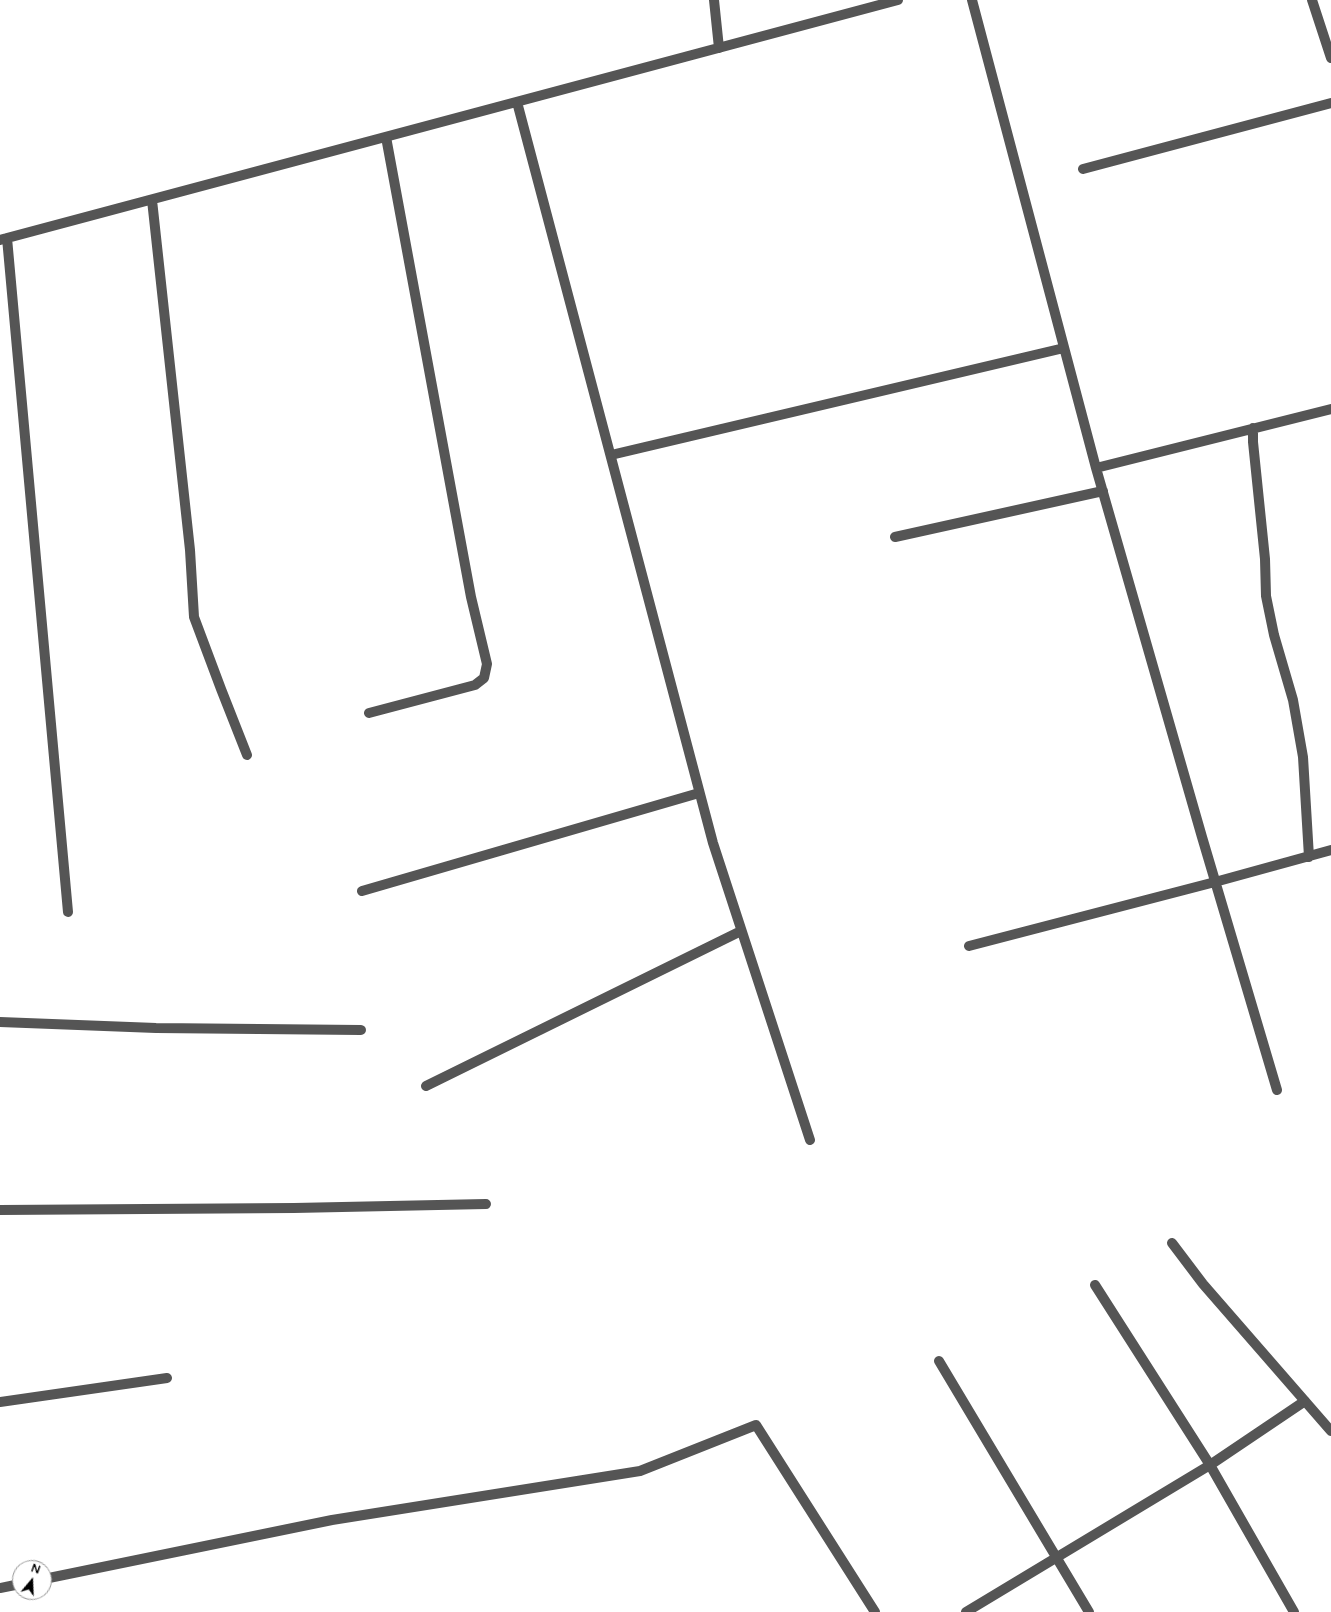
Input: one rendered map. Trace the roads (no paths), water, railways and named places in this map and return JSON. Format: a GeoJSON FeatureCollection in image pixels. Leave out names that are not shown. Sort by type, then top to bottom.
{"type":"FeatureCollection","features":[{"type":"Feature","properties":{"kind":"street"},"geometry":{"type":"LineString","coordinates":[[714,0],[719,48]]}},
{"type":"Feature","properties":{"kind":"street"},"geometry":{"type":"LineString","coordinates":[[68,912],[3,239],[898,0]]}},
{"type":"Feature","properties":{"kind":"street"},"geometry":{"type":"LineString","coordinates":[[972,0],[1102,490],[1215,882],[1277,1090]]}},
{"type":"Feature","properties":{"kind":"street"},"geometry":{"type":"LineString","coordinates":[[1312,0],[1331,58]]}},
{"type":"Feature","properties":{"kind":"street"},"geometry":{"type":"LineString","coordinates":[[517,102],[712,843],[810,1140]]}},
{"type":"Feature","properties":{"kind":"street"},"geometry":{"type":"LineString","coordinates":[[1083,169],[1331,103]]}},
{"type":"Feature","properties":{"kind":"street"},"geometry":{"type":"LineString","coordinates":[[369,713],[475,685],[484,678],[487,664],[470,589],[386,137]]}},
{"type":"Feature","properties":{"kind":"street"},"geometry":{"type":"LineString","coordinates":[[152,200],[190,550],[194,617],[247,754]]}},
{"type":"Feature","properties":{"kind":"street"},"geometry":{"type":"LineString","coordinates":[[611,455],[1064,348]]}},
{"type":"Feature","properties":{"kind":"street"},"geometry":{"type":"LineString","coordinates":[[1096,468],[1331,409]]}},
{"type":"Feature","properties":{"kind":"street"},"geometry":{"type":"LineString","coordinates":[[1253,428],[1253,442],[1265,560],[1266,596],[1274,635],[1293,700],[1303,757],[1309,857]]}},
{"type":"Feature","properties":{"kind":"street"},"geometry":{"type":"LineString","coordinates":[[895,537],[1102,490]]}},
{"type":"Feature","properties":{"kind":"street"},"geometry":{"type":"LineString","coordinates":[[362,891],[699,793]]}},
{"type":"Feature","properties":{"kind":"street"},"geometry":{"type":"LineString","coordinates":[[968,946],[1215,882],[1331,850]]}},
{"type":"Feature","properties":{"kind":"street"},"geometry":{"type":"LineString","coordinates":[[426,1086],[741,931]]}},
{"type":"Feature","properties":{"kind":"street"},"geometry":{"type":"LineString","coordinates":[[0,1022],[156,1028],[360,1030]]}},
{"type":"Feature","properties":{"kind":"street"},"geometry":{"type":"LineString","coordinates":[[0,1210],[286,1208],[486,1204]]}},
{"type":"Feature","properties":{"kind":"street"},"geometry":{"type":"LineString","coordinates":[[1172,1243],[1203,1284],[1331,1431]]}},
{"type":"Feature","properties":{"kind":"street"},"geometry":{"type":"LineString","coordinates":[[1096,1285],[1210,1464],[1294,1612]]}},
{"type":"Feature","properties":{"kind":"street"},"geometry":{"type":"LineString","coordinates":[[939,1361],[1089,1612]]}},
{"type":"Feature","properties":{"kind":"street"},"geometry":{"type":"LineString","coordinates":[[0,1402],[166,1378]]}},
{"type":"Feature","properties":{"kind":"street"},"geometry":{"type":"LineString","coordinates":[[966,1612],[1210,1464],[1305,1401]]}},
{"type":"Feature","properties":{"kind":"street"},"geometry":{"type":"LineString","coordinates":[[52,1577],[332,1520],[640,1471],[756,1425],[875,1612]]}},
{"type":"Feature","properties":{"kind":"street"},"geometry":{"type":"LineString","coordinates":[[0,1588],[12,1586]]}}]}
